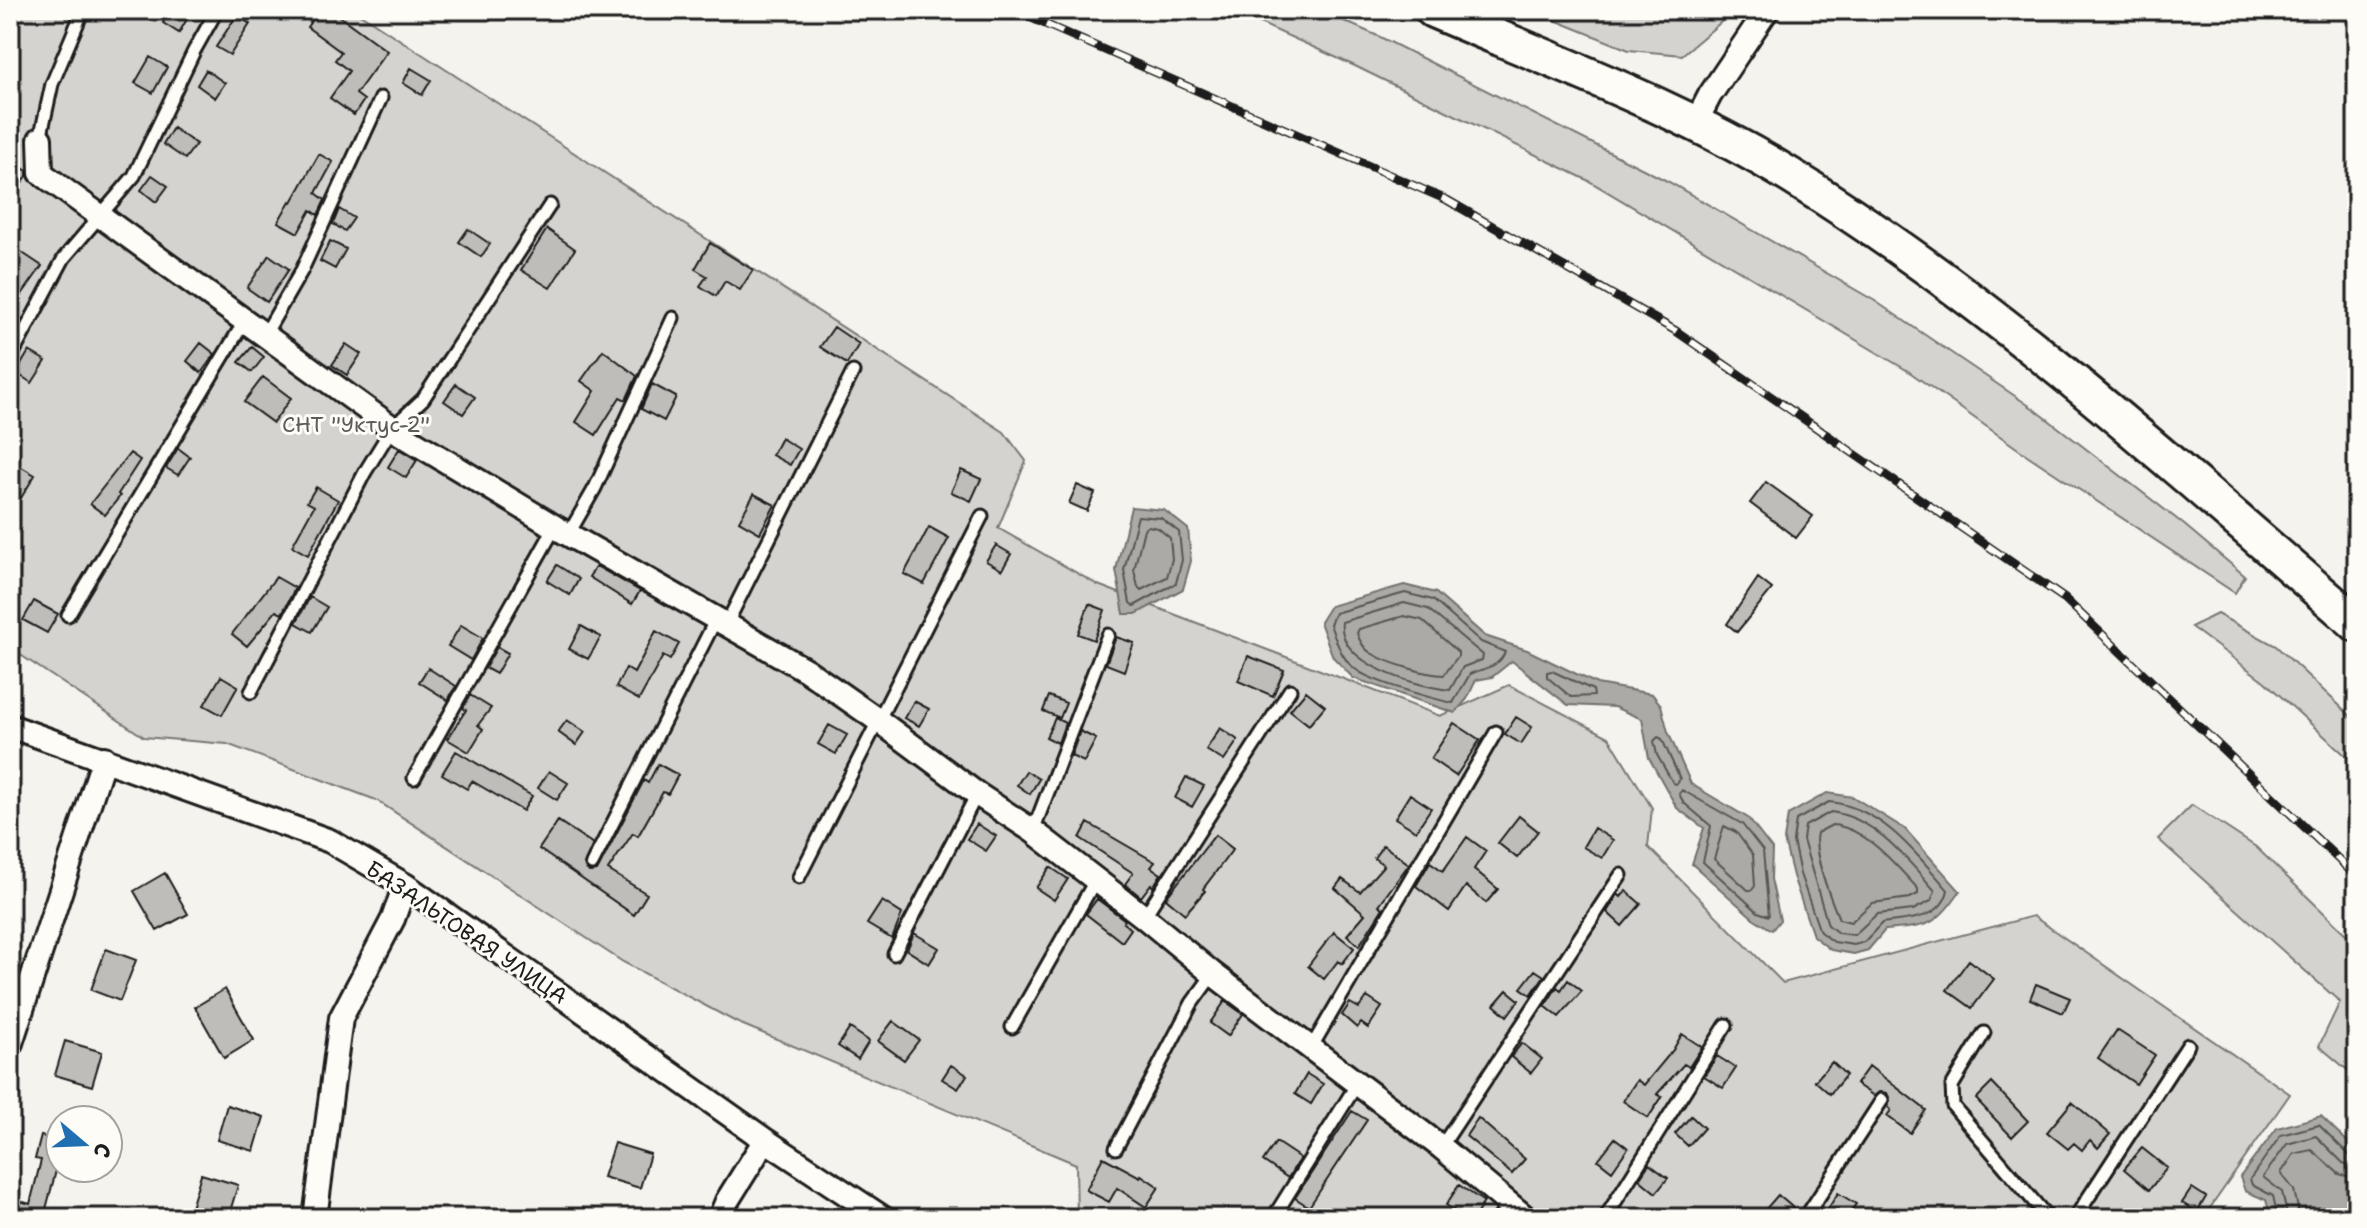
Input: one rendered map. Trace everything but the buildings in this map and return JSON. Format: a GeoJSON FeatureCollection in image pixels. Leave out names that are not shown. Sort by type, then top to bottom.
{"type":"FeatureCollection","features":[{"type":"Feature","properties":{"kind":"main road"},"geometry":{"type":"LineString","coordinates":[[1433,10],[1695,124],[1791,176],[1839,207],[2038,350],[2357,624]]}},
{"type":"Feature","properties":{"kind":"street"},"geometry":{"type":"LineString","coordinates":[[1695,124],[1710,95],[1767,10]]}},
{"type":"Feature","properties":{"kind":"street"},"geometry":{"type":"LineString","coordinates":[[40,139],[41,173],[263,336],[392,428],[562,531],[806,670],[879,721],[977,794],[1033,831],[1213,974],[1441,1147],[1512,1213]]}},
{"type":"Feature","properties":{"kind":"street","name":"БАЗАЛЬТОВАЯ УЛИЦА"},"geometry":{"type":"LineString","coordinates":[[10,726],[330,841],[405,885],[765,1140],[883,1218]]}},
{"type":"Feature","properties":{"kind":"street"},"geometry":{"type":"LineString","coordinates":[[10,1046],[104,758]]}},
{"type":"Feature","properties":{"kind":"street"},"geometry":{"type":"LineString","coordinates":[[315,1218],[341,1018],[393,919],[405,885]]}},
{"type":"Feature","properties":{"kind":"street"},"geometry":{"type":"LineString","coordinates":[[720,1218],[727,1201],[765,1140]]}},
{"type":"Feature","properties":{"kind":"lane"},"geometry":{"type":"LineString","coordinates":[[40,139],[52,84],[83,10]]}},
{"type":"Feature","properties":{"kind":"lane"},"geometry":{"type":"LineString","coordinates":[[10,359],[64,258],[134,176],[217,10]]}},
{"type":"Feature","properties":{"kind":"lane"},"geometry":{"type":"LineString","coordinates":[[263,336],[302,270],[381,98]]}},
{"type":"Feature","properties":{"kind":"lane"},"geometry":{"type":"LineString","coordinates":[[251,692],[365,472],[392,428],[423,399],[550,205]]}},
{"type":"Feature","properties":{"kind":"lane"},"geometry":{"type":"LineString","coordinates":[[414,778],[562,531],[595,488],[673,318]]}},
{"type":"Feature","properties":{"kind":"lane"},"geometry":{"type":"LineString","coordinates":[[68,615],[244,322]]}},
{"type":"Feature","properties":{"kind":"lane"},"geometry":{"type":"LineString","coordinates":[[592,864],[853,372]]}},
{"type":"Feature","properties":{"kind":"lane"},"geometry":{"type":"LineString","coordinates":[[799,877],[982,516]]}},
{"type":"Feature","properties":{"kind":"lane"},"geometry":{"type":"LineString","coordinates":[[1033,831],[1108,635]]}},
{"type":"Feature","properties":{"kind":"lane"},"geometry":{"type":"LineString","coordinates":[[1144,917],[1290,690]]}},
{"type":"Feature","properties":{"kind":"lane"},"geometry":{"type":"LineString","coordinates":[[1311,1048],[1496,732]]}},
{"type":"Feature","properties":{"kind":"lane"},"geometry":{"type":"LineString","coordinates":[[894,954],[977,794]]}},
{"type":"Feature","properties":{"kind":"lane"},"geometry":{"type":"LineString","coordinates":[[1441,1147],[1621,875]]}},
{"type":"Feature","properties":{"kind":"lane"},"geometry":{"type":"LineString","coordinates":[[1012,1027],[1095,881]]}},
{"type":"Feature","properties":{"kind":"lane"},"geometry":{"type":"LineString","coordinates":[[1116,1148],[1192,1003],[1213,974]]}},
{"type":"Feature","properties":{"kind":"lane"},"geometry":{"type":"LineString","coordinates":[[1605,1218],[1726,1025]]}},
{"type":"Feature","properties":{"kind":"lane"},"geometry":{"type":"LineString","coordinates":[[1984,1033],[1952,1086],[1953,1106],[2048,1218]]}},
{"type":"Feature","properties":{"kind":"lane"},"geometry":{"type":"LineString","coordinates":[[2075,1218],[2188,1045]]}},
{"type":"Feature","properties":{"kind":"lane"},"geometry":{"type":"LineString","coordinates":[[1273,1218],[1357,1084]]}},
{"type":"Feature","properties":{"kind":"lane"},"geometry":{"type":"LineString","coordinates":[[1805,1218],[1882,1100]]}},
{"type":"Feature","properties":{"kind":"green space","name":"СНТ \"Уктус-2\""},"geometry":{"type":"Polygon","coordinates":[[[10,10],[354,10],[1004,432],[1026,461],[998,528],[1098,585],[1440,716],[1509,685],[1609,737],[1652,808],[1648,847],[1783,983],[2033,916],[2290,1094],[2203,1218],[1077,1218],[1076,1164],[736,1022],[623,962],[376,800],[227,744],[144,737],[10,648],[10,161],[23,144],[10,136],[10,10]]]}},
{"type":"Feature","properties":{"kind":"green space"},"geometry":{"type":"Polygon","coordinates":[[[1231,10],[1319,10],[1380,37],[1669,182],[1875,301],[2037,411],[2245,576],[2235,593],[2021,451],[1908,371],[1589,181],[1355,66],[1231,10]]]}},
{"type":"Feature","properties":{"kind":"green space"},"geometry":{"type":"Polygon","coordinates":[[[1530,10],[1731,10],[1727,17],[1682,55],[1629,50],[1530,10]]]}},
{"type":"Feature","properties":{"kind":"green space"},"geometry":{"type":"Polygon","coordinates":[[[2217,614],[2276,646],[2357,722],[2357,766],[2264,681],[2191,627],[2217,614]]]}},
{"type":"Feature","properties":{"kind":"green space"},"geometry":{"type":"Polygon","coordinates":[[[2192,805],[2256,847],[2357,945],[2357,1078],[2319,1046],[2340,1002],[2158,839],[2192,805]]]}},
{"type":"Feature","properties":{"kind":"water"},"geometry":{"type":"Polygon","coordinates":[[[1131,507],[1164,510],[1188,529],[1191,561],[1183,589],[1136,614],[1124,614],[1116,570],[1131,507]]]}},
{"type":"Feature","properties":{"kind":"water"},"geometry":{"type":"Polygon","coordinates":[[[1404,585],[1436,593],[1485,636],[1527,650],[1597,684],[1652,694],[1661,705],[1668,732],[1691,784],[1748,818],[1772,849],[1771,879],[1780,920],[1772,930],[1753,918],[1692,864],[1704,828],[1677,808],[1649,758],[1642,719],[1614,707],[1568,705],[1512,661],[1492,677],[1476,680],[1467,699],[1455,713],[1353,678],[1333,657],[1320,622],[1330,606],[1404,585]]]}},
{"type":"Feature","properties":{"kind":"water"},"geometry":{"type":"Polygon","coordinates":[[[1827,793],[1853,797],[1905,829],[1960,891],[1944,912],[1921,926],[1885,930],[1868,950],[1854,954],[1831,950],[1813,936],[1784,840],[1788,815],[1827,793]]]}},
{"type":"Feature","properties":{"kind":"water"},"geometry":{"type":"Polygon","coordinates":[[[2321,1116],[2357,1151],[2357,1218],[2271,1218],[2266,1200],[2245,1191],[2240,1177],[2277,1128],[2321,1116]]]}},
{"type":"Feature","properties":{"kind":"railway"},"geometry":{"type":"LineString","coordinates":[[1013,10],[1447,200],[1676,331],[2065,599],[2357,877]]}}]}
